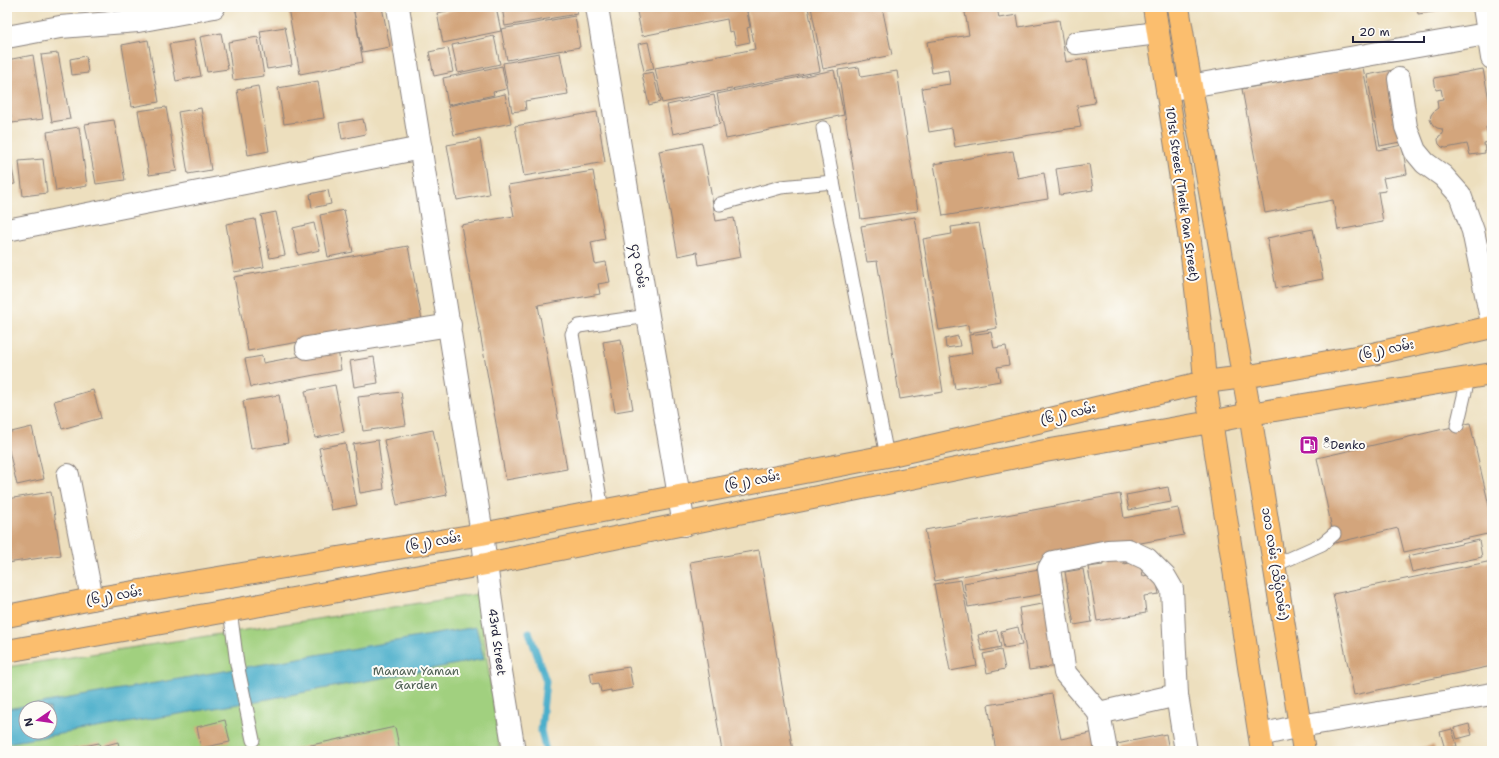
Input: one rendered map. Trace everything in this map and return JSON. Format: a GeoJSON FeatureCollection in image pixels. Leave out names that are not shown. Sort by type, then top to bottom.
{"type":"FeatureCollection","features":[{"type":"Feature","properties":{"kind":"main road","name":"101st Street (Theik Pan Street)"},"geometry":{"type":"LineString","coordinates":[[1154,7],[1193,262],[1201,331],[1204,382]]}},
{"type":"Feature","properties":{"kind":"main road","name":"101st Street (Theik Pan Street)"},"geometry":{"type":"LineString","coordinates":[[1178,7],[1244,377]]}},
{"type":"Feature","properties":{"kind":"main road","name":"(၆၂) လမ်း"},"geometry":{"type":"LineString","coordinates":[[7,616],[92,599],[482,534],[887,456],[1204,382],[1244,377],[1373,354],[1492,327]]}},
{"type":"Feature","properties":{"kind":"main road"},"geometry":{"type":"LineString","coordinates":[[7,651],[486,564],[1045,451],[1250,414],[1492,374]]}},
{"type":"Feature","properties":{"kind":"main road","name":"၁၀၁ လမ်း (သိပ္ပံလမ်း)"},"geometry":{"type":"LineString","coordinates":[[1244,377],[1304,751]]}},
{"type":"Feature","properties":{"kind":"main road"},"geometry":{"type":"LineString","coordinates":[[1204,382],[1261,743]]}},
{"type":"Feature","properties":{"kind":"street"},"geometry":{"type":"LineString","coordinates":[[7,37],[60,27],[138,21],[214,7]]}},
{"type":"Feature","properties":{"kind":"street","name":"43rd Street"},"geometry":{"type":"LineString","coordinates":[[398,7],[450,325],[454,364],[482,534],[499,659],[514,751]]}},
{"type":"Feature","properties":{"kind":"street","name":"၄၃ လမ်း"},"geometry":{"type":"LineString","coordinates":[[597,7],[684,525]]}},
{"type":"Feature","properties":{"kind":"street"},"geometry":{"type":"LineString","coordinates":[[1484,7],[1490,33],[1492,58]]}},
{"type":"Feature","properties":{"kind":"street"},"geometry":{"type":"LineString","coordinates":[[1076,43],[1158,33]]}},
{"type":"Feature","properties":{"kind":"street"},"geometry":{"type":"LineString","coordinates":[[1167,90],[1490,33]]}},
{"type":"Feature","properties":{"kind":"street"},"geometry":{"type":"LineString","coordinates":[[1399,80],[1406,127],[1415,151],[1425,163],[1443,176],[1460,196],[1471,224],[1492,323]]}},
{"type":"Feature","properties":{"kind":"street"},"geometry":{"type":"LineString","coordinates":[[7,230],[421,148]]}},
{"type":"Feature","properties":{"kind":"street"},"geometry":{"type":"LineString","coordinates":[[307,348],[450,325]]}},
{"type":"Feature","properties":{"kind":"street"},"geometry":{"type":"LineString","coordinates":[[68,475],[92,599]]}},
{"type":"Feature","properties":{"kind":"street"},"geometry":{"type":"LineString","coordinates":[[1106,751],[1099,713],[1065,672],[1049,569],[1053,562],[1108,551],[1128,550],[1147,560],[1166,577],[1172,589],[1177,695],[1186,751]]}},
{"type":"Feature","properties":{"kind":"street"},"geometry":{"type":"LineString","coordinates":[[1261,743],[1300,726],[1492,694]]}},
{"type":"Feature","properties":{"kind":"street"},"geometry":{"type":"LineString","coordinates":[[1099,713],[1177,695]]}},
{"type":"Feature","properties":{"kind":"lane"},"geometry":{"type":"LineString","coordinates":[[823,128],[887,456]]}},
{"type":"Feature","properties":{"kind":"lane"},"geometry":{"type":"LineString","coordinates":[[720,204],[781,187],[833,182]]}},
{"type":"Feature","properties":{"kind":"lane"},"geometry":{"type":"LineString","coordinates":[[602,510],[572,334],[579,326],[648,316]]}},
{"type":"Feature","properties":{"kind":"lane"},"geometry":{"type":"LineString","coordinates":[[1457,426],[1468,379]]}},
{"type":"Feature","properties":{"kind":"lane"},"geometry":{"type":"LineString","coordinates":[[1275,565],[1322,544],[1334,534]]}},
{"type":"Feature","properties":{"kind":"lane"},"geometry":{"type":"LineString","coordinates":[[230,610],[237,664],[253,740]]}},
{"type":"Feature","properties":{"kind":"green space","name":"Manaw Yaman Garden"},"geometry":{"type":"Polygon","coordinates":[[[478,594],[500,751],[7,751],[7,667],[478,594]]]}},
{"type":"Feature","properties":{"kind":"water"},"geometry":{"type":"Polygon","coordinates":[[[476,627],[484,659],[268,699],[58,734],[58,700],[476,627]]]}},
{"type":"Feature","properties":{"kind":"water"},"geometry":{"type":"Polygon","coordinates":[[[18,707],[18,740],[25,740],[7,743],[7,709],[18,707]]]}},
{"type":"Feature","properties":{"kind":"building"},"geometry":{"type":"Polygon","coordinates":[[[353,7],[363,62],[300,74],[288,8],[353,7]]]}},
{"type":"Feature","properties":{"kind":"building"},"geometry":{"type":"Polygon","coordinates":[[[353,7],[382,7],[390,47],[362,52],[353,7]]]}},
{"type":"Feature","properties":{"kind":"building"},"geometry":{"type":"Polygon","coordinates":[[[434,7],[447,7],[447,8],[435,10],[434,7]]]}},
{"type":"Feature","properties":{"kind":"building"},"geometry":{"type":"Polygon","coordinates":[[[467,7],[496,7],[501,31],[443,43],[437,13],[467,7]]]}},
{"type":"Feature","properties":{"kind":"building"},"geometry":{"type":"Polygon","coordinates":[[[502,7],[576,7],[577,14],[505,26],[502,7]]]}},
{"type":"Feature","properties":{"kind":"building"},"geometry":{"type":"Polygon","coordinates":[[[636,7],[746,7],[750,27],[747,28],[750,42],[736,45],[733,31],[729,32],[727,19],[642,36],[636,7]]]}},
{"type":"Feature","properties":{"kind":"building"},"geometry":{"type":"Polygon","coordinates":[[[747,7],[808,7],[820,71],[662,103],[655,68],[755,49],[747,7]]]}},
{"type":"Feature","properties":{"kind":"building"},"geometry":{"type":"Polygon","coordinates":[[[811,7],[882,7],[892,55],[823,69],[811,7]]]}},
{"type":"Feature","properties":{"kind":"building"},"geometry":{"type":"Polygon","coordinates":[[[964,7],[997,7],[999,18],[1017,15],[1019,27],[1059,20],[1066,62],[1087,59],[1095,103],[1077,106],[1081,127],[955,147],[952,128],[929,132],[922,88],[950,84],[948,70],[932,73],[927,42],[969,35],[964,7]]]}},
{"type":"Feature","properties":{"kind":"building"},"geometry":{"type":"Polygon","coordinates":[[[1417,7],[1458,7],[1458,8],[1418,14],[1417,7]]]}},
{"type":"Feature","properties":{"kind":"building"},"geometry":{"type":"Polygon","coordinates":[[[575,16],[580,47],[507,60],[501,29],[575,16]]]}},
{"type":"Feature","properties":{"kind":"building"},"geometry":{"type":"Polygon","coordinates":[[[285,27],[292,65],[267,69],[260,31],[285,27]]]}},
{"type":"Feature","properties":{"kind":"building"},"geometry":{"type":"Polygon","coordinates":[[[221,33],[228,69],[207,72],[200,37],[221,33]]]}},
{"type":"Feature","properties":{"kind":"building"},"geometry":{"type":"Polygon","coordinates":[[[494,36],[500,64],[458,73],[452,45],[494,36]]]}},
{"type":"Feature","properties":{"kind":"building"},"geometry":{"type":"Polygon","coordinates":[[[258,37],[264,76],[233,80],[228,42],[258,37]]]}},
{"type":"Feature","properties":{"kind":"building"},"geometry":{"type":"Polygon","coordinates":[[[148,40],[159,102],[132,107],[122,45],[148,40]]]}},
{"type":"Feature","properties":{"kind":"building"},"geometry":{"type":"Polygon","coordinates":[[[194,40],[201,76],[176,81],[169,44],[194,40]]]}},
{"type":"Feature","properties":{"kind":"building"},"geometry":{"type":"Polygon","coordinates":[[[648,42],[654,69],[644,71],[638,44],[648,42]]]}},
{"type":"Feature","properties":{"kind":"building"},"geometry":{"type":"Polygon","coordinates":[[[448,48],[453,72],[434,76],[429,52],[448,48]]]}},
{"type":"Feature","properties":{"kind":"building"},"geometry":{"type":"Polygon","coordinates":[[[58,53],[70,119],[52,122],[41,55],[58,53]]]}},
{"type":"Feature","properties":{"kind":"building"},"geometry":{"type":"Polygon","coordinates":[[[560,53],[568,94],[525,101],[526,110],[512,112],[503,63],[560,53]]]}},
{"type":"Feature","properties":{"kind":"building"},"geometry":{"type":"Polygon","coordinates":[[[33,55],[43,119],[12,123],[7,90],[7,60],[33,55]]]}},
{"type":"Feature","properties":{"kind":"building"},"geometry":{"type":"Polygon","coordinates":[[[86,56],[88,73],[72,75],[70,59],[86,56]]]}},
{"type":"Feature","properties":{"kind":"building"},"geometry":{"type":"Polygon","coordinates":[[[502,66],[506,89],[493,92],[494,95],[448,105],[443,78],[502,66]]]}},
{"type":"Feature","properties":{"kind":"building"},"geometry":{"type":"Polygon","coordinates":[[[859,67],[861,77],[897,71],[918,211],[861,219],[838,70],[859,67]]]}},
{"type":"Feature","properties":{"kind":"building"},"geometry":{"type":"Polygon","coordinates":[[[1363,67],[1378,150],[1402,145],[1407,174],[1383,178],[1386,191],[1378,192],[1383,222],[1338,230],[1333,200],[1265,213],[1242,89],[1363,67]]]}},
{"type":"Feature","properties":{"kind":"building"},"geometry":{"type":"Polygon","coordinates":[[[1483,69],[1492,115],[1492,125],[1486,127],[1489,142],[1484,143],[1485,153],[1470,155],[1467,144],[1446,148],[1442,147],[1438,140],[1439,136],[1443,134],[1442,129],[1433,125],[1430,120],[1431,115],[1438,108],[1437,100],[1443,99],[1441,89],[1436,90],[1434,78],[1483,69]]]}},
{"type":"Feature","properties":{"kind":"building"},"geometry":{"type":"Polygon","coordinates":[[[834,70],[844,115],[726,139],[717,94],[834,70]]]}},
{"type":"Feature","properties":{"kind":"building"},"geometry":{"type":"Polygon","coordinates":[[[1393,70],[1400,142],[1380,146],[1367,75],[1393,70]]]}},
{"type":"Feature","properties":{"kind":"building"},"geometry":{"type":"Polygon","coordinates":[[[653,72],[660,102],[649,105],[642,74],[653,72]]]}},
{"type":"Feature","properties":{"kind":"building"},"geometry":{"type":"Polygon","coordinates":[[[318,81],[324,118],[284,124],[278,88],[318,81]]]}},
{"type":"Feature","properties":{"kind":"building"},"geometry":{"type":"Polygon","coordinates":[[[258,86],[269,151],[248,155],[237,90],[258,86]]]}},
{"type":"Feature","properties":{"kind":"building"},"geometry":{"type":"Polygon","coordinates":[[[505,94],[511,123],[454,135],[448,106],[505,94]]]}},
{"type":"Feature","properties":{"kind":"building"},"geometry":{"type":"Polygon","coordinates":[[[714,95],[720,124],[673,134],[667,105],[714,95]]]}},
{"type":"Feature","properties":{"kind":"building"},"geometry":{"type":"Polygon","coordinates":[[[166,107],[177,171],[149,175],[138,111],[166,107]]]}},
{"type":"Feature","properties":{"kind":"building"},"geometry":{"type":"Polygon","coordinates":[[[201,108],[211,170],[188,174],[178,112],[201,108]]]}},
{"type":"Feature","properties":{"kind":"building"},"geometry":{"type":"Polygon","coordinates":[[[597,112],[605,162],[524,176],[515,126],[597,112]]]}},
{"type":"Feature","properties":{"kind":"building"},"geometry":{"type":"Polygon","coordinates":[[[363,119],[366,134],[342,139],[339,123],[363,119]]]}},
{"type":"Feature","properties":{"kind":"building"},"geometry":{"type":"Polygon","coordinates":[[[114,120],[125,180],[96,184],[85,124],[114,120]]]}},
{"type":"Feature","properties":{"kind":"building"},"geometry":{"type":"Polygon","coordinates":[[[79,127],[87,186],[56,191],[47,132],[79,127]]]}},
{"type":"Feature","properties":{"kind":"building"},"geometry":{"type":"Polygon","coordinates":[[[480,139],[489,194],[457,200],[447,145],[480,139]]]}},
{"type":"Feature","properties":{"kind":"building"},"geometry":{"type":"Polygon","coordinates":[[[7,142],[15,184],[7,185],[7,142]]]}},
{"type":"Feature","properties":{"kind":"building"},"geometry":{"type":"Polygon","coordinates":[[[702,143],[716,221],[734,218],[741,257],[699,265],[697,252],[678,256],[659,151],[702,143]]]}},
{"type":"Feature","properties":{"kind":"building"},"geometry":{"type":"Polygon","coordinates":[[[1013,151],[1018,178],[1044,173],[1048,199],[943,216],[934,164],[1013,151]]]}},
{"type":"Feature","properties":{"kind":"building"},"geometry":{"type":"Polygon","coordinates":[[[43,159],[47,193],[23,196],[19,161],[43,159]]]}},
{"type":"Feature","properties":{"kind":"building"},"geometry":{"type":"Polygon","coordinates":[[[1089,164],[1093,190],[1060,195],[1056,169],[1089,164]]]}},
{"type":"Feature","properties":{"kind":"building"},"geometry":{"type":"Polygon","coordinates":[[[593,171],[605,239],[591,242],[595,264],[606,262],[610,282],[598,284],[600,294],[538,305],[567,469],[506,480],[461,225],[514,216],[508,185],[593,171]]]}},
{"type":"Feature","properties":{"kind":"building"},"geometry":{"type":"Polygon","coordinates":[[[328,190],[331,204],[312,208],[310,194],[328,190]]]}},
{"type":"Feature","properties":{"kind":"building"},"geometry":{"type":"Polygon","coordinates":[[[344,210],[353,252],[328,257],[320,215],[344,210]]]}},
{"type":"Feature","properties":{"kind":"building"},"geometry":{"type":"Polygon","coordinates":[[[276,212],[285,255],[270,258],[261,215],[276,212]]]}},
{"type":"Feature","properties":{"kind":"building"},"geometry":{"type":"Polygon","coordinates":[[[915,217],[943,392],[900,399],[877,261],[867,262],[861,226],[915,217]]]}},
{"type":"Feature","properties":{"kind":"building"},"geometry":{"type":"Polygon","coordinates":[[[255,219],[264,267],[234,272],[226,224],[255,219]]]}},
{"type":"Feature","properties":{"kind":"building"},"geometry":{"type":"Polygon","coordinates":[[[314,223],[320,250],[298,255],[293,228],[314,223]]]}},
{"type":"Feature","properties":{"kind":"building"},"geometry":{"type":"Polygon","coordinates":[[[979,223],[997,328],[969,333],[968,325],[939,330],[923,239],[952,234],[951,227],[979,223]]]}},
{"type":"Feature","properties":{"kind":"building"},"geometry":{"type":"Polygon","coordinates":[[[1313,229],[1323,279],[1276,288],[1267,238],[1313,229]]]}},
{"type":"Feature","properties":{"kind":"building"},"geometry":{"type":"Polygon","coordinates":[[[408,246],[422,320],[248,351],[234,277],[408,246]]]}},
{"type":"Feature","properties":{"kind":"building"},"geometry":{"type":"Polygon","coordinates":[[[991,332],[994,348],[1006,346],[1009,365],[997,367],[1000,381],[955,389],[950,357],[972,353],[969,335],[991,332]]]}},
{"type":"Feature","properties":{"kind":"building"},"geometry":{"type":"Polygon","coordinates":[[[958,336],[960,346],[946,348],[945,339],[958,336]]]}},
{"type":"Feature","properties":{"kind":"building"},"geometry":{"type":"Polygon","coordinates":[[[621,339],[633,409],[615,412],[603,342],[621,339]]]}},
{"type":"Feature","properties":{"kind":"building"},"geometry":{"type":"Polygon","coordinates":[[[338,349],[341,370],[251,387],[245,359],[262,356],[263,363],[338,349]]]}},
{"type":"Feature","properties":{"kind":"building"},"geometry":{"type":"Polygon","coordinates":[[[374,357],[378,383],[354,387],[350,361],[374,357]]]}},
{"type":"Feature","properties":{"kind":"building"},"geometry":{"type":"Polygon","coordinates":[[[335,385],[344,432],[315,438],[305,391],[335,385]]]}},
{"type":"Feature","properties":{"kind":"building"},"geometry":{"type":"Polygon","coordinates":[[[93,390],[101,418],[62,429],[54,401],[93,390]]]}},
{"type":"Feature","properties":{"kind":"building"},"geometry":{"type":"Polygon","coordinates":[[[401,392],[406,425],[363,431],[358,397],[401,392]]]}},
{"type":"Feature","properties":{"kind":"building"},"geometry":{"type":"Polygon","coordinates":[[[279,395],[288,443],[251,449],[243,401],[279,395]]]}},
{"type":"Feature","properties":{"kind":"building"},"geometry":{"type":"Polygon","coordinates":[[[1470,423],[1492,519],[1492,533],[1404,552],[1398,528],[1335,543],[1317,458],[1470,423]]]}},
{"type":"Feature","properties":{"kind":"building"},"geometry":{"type":"Polygon","coordinates":[[[32,427],[44,479],[17,485],[7,442],[7,433],[32,427]]]}},
{"type":"Feature","properties":{"kind":"building"},"geometry":{"type":"Polygon","coordinates":[[[433,430],[447,495],[397,505],[384,440],[433,430]]]}},
{"type":"Feature","properties":{"kind":"building"},"geometry":{"type":"Polygon","coordinates":[[[378,440],[384,489],[360,493],[353,444],[378,440]]]}},
{"type":"Feature","properties":{"kind":"building"},"geometry":{"type":"Polygon","coordinates":[[[345,443],[357,505],[331,510],[319,448],[345,443]]]}},
{"type":"Feature","properties":{"kind":"building"},"geometry":{"type":"Polygon","coordinates":[[[1168,487],[1171,502],[1129,510],[1126,495],[1168,487]]]}},
{"type":"Feature","properties":{"kind":"building"},"geometry":{"type":"Polygon","coordinates":[[[51,492],[61,555],[7,563],[7,499],[51,492]]]}},
{"type":"Feature","properties":{"kind":"building"},"geometry":{"type":"Polygon","coordinates":[[[1120,494],[1124,518],[1178,508],[1184,535],[935,581],[925,530],[1120,494]]]}},
{"type":"Feature","properties":{"kind":"building"},"geometry":{"type":"Polygon","coordinates":[[[1479,540],[1482,557],[1412,572],[1408,556],[1479,540]]]}},
{"type":"Feature","properties":{"kind":"building"},"geometry":{"type":"Polygon","coordinates":[[[759,550],[793,751],[722,751],[690,562],[759,550]]]}},
{"type":"Feature","properties":{"kind":"building"},"geometry":{"type":"Polygon","coordinates":[[[1123,553],[1124,564],[1140,561],[1143,576],[1155,574],[1159,594],[1144,596],[1146,613],[1097,621],[1088,567],[1103,565],[1101,556],[1123,553]]]}},
{"type":"Feature","properties":{"kind":"building"},"geometry":{"type":"Polygon","coordinates":[[[1492,561],[1492,666],[1354,695],[1333,594],[1492,561]]]}},
{"type":"Feature","properties":{"kind":"building"},"geometry":{"type":"Polygon","coordinates":[[[1044,568],[1049,593],[968,607],[964,583],[1044,568]]]}},
{"type":"Feature","properties":{"kind":"building"},"geometry":{"type":"Polygon","coordinates":[[[1083,569],[1092,622],[1074,625],[1065,572],[1083,569]]]}},
{"type":"Feature","properties":{"kind":"building"},"geometry":{"type":"Polygon","coordinates":[[[961,580],[977,666],[950,671],[934,584],[961,580]]]}},
{"type":"Feature","properties":{"kind":"building"},"geometry":{"type":"Polygon","coordinates":[[[1048,603],[1058,666],[1029,670],[1019,608],[1048,603]]]}},
{"type":"Feature","properties":{"kind":"building"},"geometry":{"type":"Polygon","coordinates":[[[1018,627],[1022,645],[1004,648],[1001,631],[1018,627]]]}},
{"type":"Feature","properties":{"kind":"building"},"geometry":{"type":"Polygon","coordinates":[[[997,630],[1001,647],[982,651],[978,635],[997,630]]]}},
{"type":"Feature","properties":{"kind":"building"},"geometry":{"type":"Polygon","coordinates":[[[1001,650],[1005,669],[987,673],[983,654],[1001,650]]]}},
{"type":"Feature","properties":{"kind":"building"},"geometry":{"type":"Polygon","coordinates":[[[629,667],[633,688],[611,692],[611,690],[601,692],[599,683],[592,684],[590,673],[629,667]]]}},
{"type":"Feature","properties":{"kind":"building"},"geometry":{"type":"Polygon","coordinates":[[[1052,694],[1061,739],[1095,732],[1099,751],[996,751],[988,705],[1052,694]]]}},
{"type":"Feature","properties":{"kind":"building"},"geometry":{"type":"Polygon","coordinates":[[[225,720],[230,742],[201,748],[197,727],[225,720]]]}},
{"type":"Feature","properties":{"kind":"building"},"geometry":{"type":"Polygon","coordinates":[[[1469,724],[1472,735],[1457,739],[1454,728],[1469,724]]]}},
{"type":"Feature","properties":{"kind":"building"},"geometry":{"type":"Polygon","coordinates":[[[395,727],[400,751],[288,751],[288,750],[395,727]]]}},
{"type":"Feature","properties":{"kind":"building"},"geometry":{"type":"Polygon","coordinates":[[[1452,729],[1457,746],[1445,749],[1440,732],[1452,729]]]}},
{"type":"Feature","properties":{"kind":"building"},"geometry":{"type":"Polygon","coordinates":[[[1166,734],[1169,751],[1118,751],[1117,744],[1166,734]]]}},
{"type":"Feature","properties":{"kind":"building"},"geometry":{"type":"Polygon","coordinates":[[[118,742],[120,751],[104,751],[103,746],[118,742]]]}},
{"type":"Feature","properties":{"kind":"building"},"geometry":{"type":"Polygon","coordinates":[[[99,743],[101,751],[64,750],[99,743]]]}},
{"type":"Feature","properties":{"kind":"building"},"geometry":{"type":"Polygon","coordinates":[[[1434,745],[1435,751],[1406,751],[1406,750],[1434,745]]]}},
{"type":"Feature","properties":{"kind":"building"},"geometry":{"type":"Polygon","coordinates":[[[1450,748],[1451,751],[1441,751],[1441,750],[1450,748]]]}},
{"type":"Feature","properties":{"kind":"waterway"},"geometry":{"type":"LineString","coordinates":[[529,632],[546,681],[541,731],[546,751]]}},
{"type":"Feature","properties":{"kind":"place","name":"ီDenko"},"geometry":{"type":"Point","coordinates":[1309,445]}}]}
